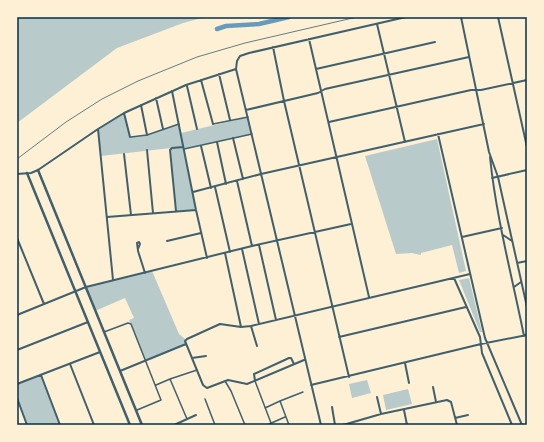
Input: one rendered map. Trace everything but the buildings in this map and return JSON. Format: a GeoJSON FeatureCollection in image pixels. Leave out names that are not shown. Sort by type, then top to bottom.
{"type":"FeatureCollection","features":[{"type":"Feature","properties":{"kind":"street"},"geometry":{"type":"LineString","coordinates":[[321,425],[304,360],[236,69],[237,61],[240,56],[273,47],[406,17]]}},
{"type":"Feature","properties":{"kind":"street"},"geometry":{"type":"LineString","coordinates":[[461,17],[484,124],[492,178],[524,336]]}},
{"type":"Feature","properties":{"kind":"street"},"geometry":{"type":"LineString","coordinates":[[498,17],[527,147]]}},
{"type":"Feature","properties":{"kind":"street"},"geometry":{"type":"LineString","coordinates":[[376,24],[405,142]]}},
{"type":"Feature","properties":{"kind":"street"},"geometry":{"type":"LineString","coordinates":[[310,39],[351,224],[369,297]]}},
{"type":"Feature","properties":{"kind":"street"},"geometry":{"type":"LineString","coordinates":[[316,69],[435,42]]}},
{"type":"Feature","properties":{"kind":"street"},"geometry":{"type":"LineString","coordinates":[[273,47],[284,101],[348,377]]}},
{"type":"Feature","properties":{"kind":"street"},"geometry":{"type":"LineString","coordinates":[[246,110],[326,89],[469,58]]}},
{"type":"Feature","properties":{"kind":"street"},"geometry":{"type":"LineString","coordinates":[[17,174],[38,170],[124,113],[186,85],[236,69]]}},
{"type":"Feature","properties":{"kind":"street"},"geometry":{"type":"LineString","coordinates":[[218,74],[230,120]]}},
{"type":"Feature","properties":{"kind":"street"},"geometry":{"type":"LineString","coordinates":[[201,80],[213,124],[248,117]]}},
{"type":"Feature","properties":{"kind":"street"},"geometry":{"type":"LineString","coordinates":[[329,122],[471,90],[527,80]]}},
{"type":"Feature","properties":{"kind":"street"},"geometry":{"type":"LineString","coordinates":[[186,85],[198,129]]}},
{"type":"Feature","properties":{"kind":"street"},"geometry":{"type":"LineString","coordinates":[[172,91],[207,258]]}},
{"type":"Feature","properties":{"kind":"street"},"geometry":{"type":"LineString","coordinates":[[156,98],[163,129]]}},
{"type":"Feature","properties":{"kind":"street"},"geometry":{"type":"LineString","coordinates":[[141,106],[147,135]]}},
{"type":"Feature","properties":{"kind":"street"},"geometry":{"type":"LineString","coordinates":[[124,113],[130,137],[147,135],[179,124]]}},
{"type":"Feature","properties":{"kind":"street"},"geometry":{"type":"LineString","coordinates":[[193,192],[261,174],[484,124]]}},
{"type":"Feature","properties":{"kind":"street"},"geometry":{"type":"LineString","coordinates":[[98,129],[113,280]]}},
{"type":"Feature","properties":{"kind":"street"},"geometry":{"type":"LineString","coordinates":[[176,211],[170,150],[172,148],[201,146],[252,134]]}},
{"type":"Feature","properties":{"kind":"street"},"geometry":{"type":"LineString","coordinates":[[438,134],[485,338],[522,425]]}},
{"type":"Feature","properties":{"kind":"street"},"geometry":{"type":"LineString","coordinates":[[233,138],[243,179]]}},
{"type":"Feature","properties":{"kind":"street"},"geometry":{"type":"LineString","coordinates":[[217,142],[226,184]]}},
{"type":"Feature","properties":{"kind":"street"},"geometry":{"type":"LineString","coordinates":[[201,146],[211,188]]}},
{"type":"Feature","properties":{"kind":"street"},"geometry":{"type":"LineString","coordinates":[[147,150],[153,213]]}},
{"type":"Feature","properties":{"kind":"street"},"geometry":{"type":"LineString","coordinates":[[489,152],[498,177],[527,307]]}},
{"type":"Feature","properties":{"kind":"street"},"geometry":{"type":"LineString","coordinates":[[124,154],[131,215]]}},
{"type":"Feature","properties":{"kind":"street"},"geometry":{"type":"LineString","coordinates":[[38,170],[142,425]]}},
{"type":"Feature","properties":{"kind":"street"},"geometry":{"type":"LineString","coordinates":[[492,178],[527,170]]}},
{"type":"Feature","properties":{"kind":"street"},"geometry":{"type":"LineString","coordinates":[[27,173],[130,425]]}},
{"type":"Feature","properties":{"kind":"street"},"geometry":{"type":"LineString","coordinates":[[237,181],[252,246]]}},
{"type":"Feature","properties":{"kind":"street"},"geometry":{"type":"LineString","coordinates":[[215,187],[230,252]]}},
{"type":"Feature","properties":{"kind":"street"},"geometry":{"type":"LineString","coordinates":[[107,217],[196,210]]}},
{"type":"Feature","properties":{"kind":"street"},"geometry":{"type":"LineString","coordinates":[[17,315],[86,287],[252,246],[351,224]]}},
{"type":"Feature","properties":{"kind":"street"},"geometry":{"type":"LineString","coordinates":[[462,237],[502,228]]}},
{"type":"Feature","properties":{"kind":"street"},"geometry":{"type":"LineString","coordinates":[[167,241],[201,233]]}},
{"type":"Feature","properties":{"kind":"street"},"geometry":{"type":"LineString","coordinates":[[503,235],[513,242]]}},
{"type":"Feature","properties":{"kind":"street"},"geometry":{"type":"LineString","coordinates":[[17,238],[44,304]]}},
{"type":"Feature","properties":{"kind":"street"},"geometry":{"type":"LineString","coordinates":[[259,245],[276,320]]}},
{"type":"Feature","properties":{"kind":"street"},"geometry":{"type":"LineString","coordinates":[[138,249],[145,272]]}},
{"type":"Feature","properties":{"kind":"street"},"geometry":{"type":"LineString","coordinates":[[242,249],[259,324]]}},
{"type":"Feature","properties":{"kind":"street"},"geometry":{"type":"LineString","coordinates":[[225,253],[241,327]]}},
{"type":"Feature","properties":{"kind":"street"},"geometry":{"type":"LineString","coordinates":[[517,263],[527,261]]}},
{"type":"Feature","properties":{"kind":"street"},"geometry":{"type":"LineString","coordinates":[[304,360],[245,384],[230,380],[210,388],[205,387],[185,341],[223,323],[241,327],[251,326],[470,274]]}},
{"type":"Feature","properties":{"kind":"street"},"geometry":{"type":"LineString","coordinates":[[454,278],[480,337],[482,353],[512,425]]}},
{"type":"Feature","properties":{"kind":"street"},"geometry":{"type":"LineString","coordinates":[[514,287],[521,282]]}},
{"type":"Feature","properties":{"kind":"street"},"geometry":{"type":"LineString","coordinates":[[339,337],[466,307]]}},
{"type":"Feature","properties":{"kind":"street"},"geometry":{"type":"LineString","coordinates":[[17,350],[88,322]]}},
{"type":"Feature","properties":{"kind":"street"},"geometry":{"type":"LineString","coordinates":[[104,332],[128,323],[131,324],[160,400],[135,410]]}},
{"type":"Feature","properties":{"kind":"street"},"geometry":{"type":"LineString","coordinates":[[251,326],[257,346]]}},
{"type":"Feature","properties":{"kind":"street"},"geometry":{"type":"LineString","coordinates":[[311,385],[481,344],[527,335]]}},
{"type":"Feature","properties":{"kind":"street"},"geometry":{"type":"LineString","coordinates":[[120,371],[186,344]]}},
{"type":"Feature","properties":{"kind":"street"},"geometry":{"type":"LineString","coordinates":[[17,384],[100,352]]}},
{"type":"Feature","properties":{"kind":"street"},"geometry":{"type":"LineString","coordinates":[[192,358],[206,356]]}},
{"type":"Feature","properties":{"kind":"street"},"geometry":{"type":"LineString","coordinates":[[271,423],[255,381],[254,374],[289,358],[292,358],[294,364]]}},
{"type":"Feature","properties":{"kind":"street"},"geometry":{"type":"LineString","coordinates":[[405,363],[409,383]]}},
{"type":"Feature","properties":{"kind":"street"},"geometry":{"type":"LineString","coordinates":[[70,364],[94,425]]}},
{"type":"Feature","properties":{"kind":"street"},"geometry":{"type":"LineString","coordinates":[[155,385],[197,370]]}},
{"type":"Feature","properties":{"kind":"street"},"geometry":{"type":"LineString","coordinates":[[41,375],[60,425]]}},
{"type":"Feature","properties":{"kind":"street"},"geometry":{"type":"LineString","coordinates":[[170,379],[187,419]]}},
{"type":"Feature","properties":{"kind":"street"},"geometry":{"type":"LineString","coordinates":[[225,381],[231,391],[245,425]]}},
{"type":"Feature","properties":{"kind":"street"},"geometry":{"type":"LineString","coordinates":[[433,388],[436,402]]}},
{"type":"Feature","properties":{"kind":"street"},"geometry":{"type":"LineString","coordinates":[[265,408],[303,392]]}},
{"type":"Feature","properties":{"kind":"street"},"geometry":{"type":"LineString","coordinates":[[377,397],[381,414]]}},
{"type":"Feature","properties":{"kind":"street"},"geometry":{"type":"LineString","coordinates":[[17,398],[27,425]]}},
{"type":"Feature","properties":{"kind":"street"},"geometry":{"type":"LineString","coordinates":[[204,399],[216,425]]}},
{"type":"Feature","properties":{"kind":"street"},"geometry":{"type":"LineString","coordinates":[[343,425],[351,424],[381,414],[450,400],[452,402],[457,425]]}},
{"type":"Feature","properties":{"kind":"street"},"geometry":{"type":"LineString","coordinates":[[280,401],[289,425]]}},
{"type":"Feature","properties":{"kind":"street"},"geometry":{"type":"LineString","coordinates":[[332,407],[335,425]]}},
{"type":"Feature","properties":{"kind":"street"},"geometry":{"type":"LineString","coordinates":[[404,410],[406,425]]}},
{"type":"Feature","properties":{"kind":"street"},"geometry":{"type":"LineString","coordinates":[[174,425],[196,415]]}},
{"type":"Feature","properties":{"kind":"street"},"geometry":{"type":"LineString","coordinates":[[455,418],[468,415]]}},
{"type":"Feature","properties":{"kind":"street"},"geometry":{"type":"LineString","coordinates":[[267,425],[286,417]]}},
{"type":"Feature","properties":{"kind":"shaded area"},"geometry":{"type":"Polygon","coordinates":[[[17,17],[206,17],[183,23],[117,48],[17,123],[17,17]]]}},
{"type":"Feature","properties":{"kind":"shaded area"},"geometry":{"type":"Polygon","coordinates":[[[124,113],[130,137],[147,135],[179,124],[181,133],[248,117],[252,134],[183,149],[196,210],[176,211],[171,148],[101,156],[98,129],[124,113]]]}},
{"type":"Feature","properties":{"kind":"shaded area"},"geometry":{"type":"Polygon","coordinates":[[[437,139],[466,271],[459,273],[452,245],[421,253],[421,255],[412,253],[396,254],[365,156],[437,139]]]}},
{"type":"Feature","properties":{"kind":"shaded area"},"geometry":{"type":"Polygon","coordinates":[[[152,271],[179,334],[185,339],[186,344],[145,360],[129,320],[134,318],[125,298],[95,311],[86,287],[152,271]]]}},
{"type":"Feature","properties":{"kind":"shaded area"},"geometry":{"type":"Polygon","coordinates":[[[469,278],[482,332],[480,332],[459,280],[469,278]]]}},
{"type":"Feature","properties":{"kind":"shaded area"},"geometry":{"type":"Polygon","coordinates":[[[41,375],[60,425],[27,425],[17,398],[17,384],[41,375]]]}},
{"type":"Feature","properties":{"kind":"shaded area"},"geometry":{"type":"Polygon","coordinates":[[[367,380],[371,393],[352,398],[349,384],[367,380]]]}},
{"type":"Feature","properties":{"kind":"shaded area"},"geometry":{"type":"Polygon","coordinates":[[[408,389],[412,404],[386,410],[383,395],[408,389]]]}},
{"type":"Feature","properties":{"kind":"waterway"},"geometry":{"type":"LineString","coordinates":[[217,29],[226,26],[259,24],[289,17]]}},
{"type":"Feature","properties":{"kind":"railway"},"geometry":{"type":"LineString","coordinates":[[17,159],[66,122],[102,99],[138,81],[197,57],[245,43],[357,17]]}}]}
